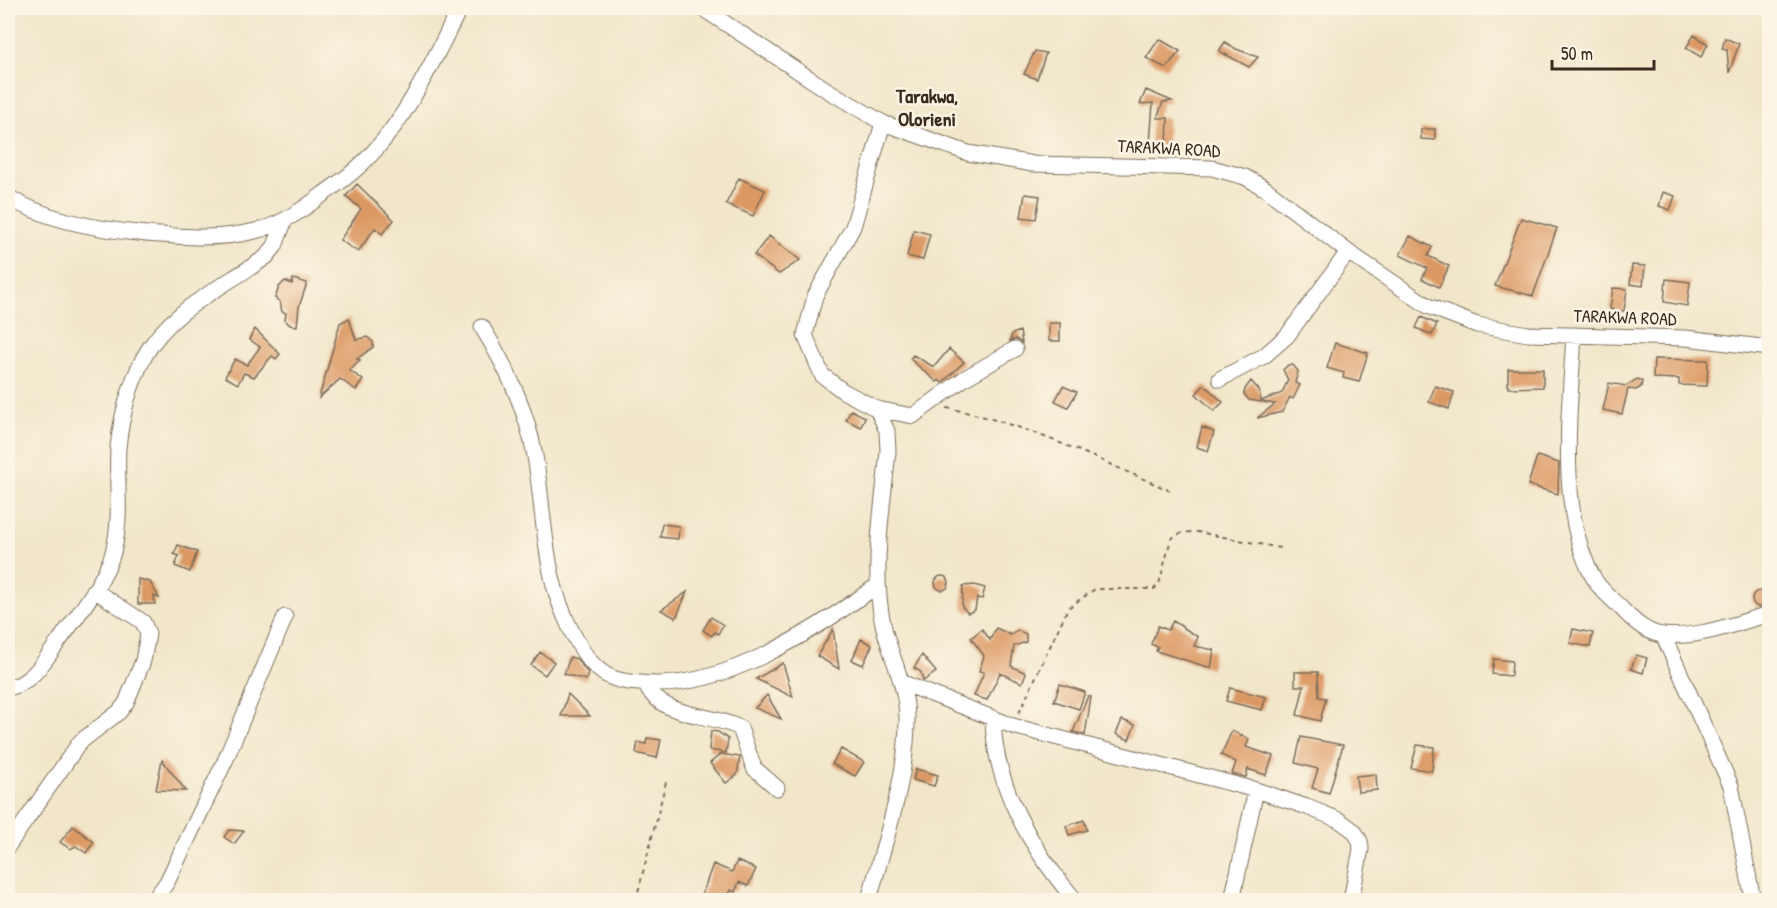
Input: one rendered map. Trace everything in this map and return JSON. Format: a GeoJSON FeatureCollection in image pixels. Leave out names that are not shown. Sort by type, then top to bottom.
{"type":"FeatureCollection","features":[{"type":"Feature","properties":{"kind":"street"},"geometry":{"type":"LineString","coordinates":[[8,197],[42,213],[122,232],[219,238],[255,231],[284,222],[355,170],[388,135],[418,90],[460,8]]}},
{"type":"Feature","properties":{"kind":"street","name":"TARAKWA ROAD"},"geometry":{"type":"LineString","coordinates":[[702,8],[827,90],[883,123],[968,153],[1033,164],[1179,166],[1227,171],[1266,189],[1348,252],[1428,306],[1477,325],[1528,334],[1686,338],[1770,348]]}},
{"type":"Feature","properties":{"kind":"street"},"geometry":{"type":"LineString","coordinates":[[883,123],[853,227],[815,296],[805,335],[822,375],[877,410],[912,416],[965,378],[1016,349]]}},
{"type":"Feature","properties":{"kind":"street"},"geometry":{"type":"LineString","coordinates":[[8,688],[22,685],[37,671],[94,590],[114,551],[118,527],[118,448],[123,416],[144,357],[172,321],[266,257],[275,246],[284,222]]}},
{"type":"Feature","properties":{"kind":"street"},"geometry":{"type":"LineString","coordinates":[[1220,379],[1264,356],[1287,336],[1348,252]]}},
{"type":"Feature","properties":{"kind":"street"},"geometry":{"type":"LineString","coordinates":[[482,327],[507,368],[522,410],[534,454],[553,582],[568,623],[596,668],[622,681],[645,684],[696,681],[724,673],[820,626],[878,585]]}},
{"type":"Feature","properties":{"kind":"street"},"geometry":{"type":"LineString","coordinates":[[1574,335],[1570,453],[1574,533],[1597,583],[1632,620],[1651,632],[1663,635],[1700,633],[1733,626],[1770,614]]}},
{"type":"Feature","properties":{"kind":"street"},"geometry":{"type":"LineString","coordinates":[[869,900],[904,754],[907,717],[903,683],[883,624],[878,585],[888,451],[887,431],[877,410]]}},
{"type":"Feature","properties":{"kind":"street"},"geometry":{"type":"LineString","coordinates":[[8,846],[80,742],[119,712],[126,703],[143,661],[148,634],[143,622],[94,590]]}},
{"type":"Feature","properties":{"kind":"street"},"geometry":{"type":"LineString","coordinates":[[154,900],[172,872],[225,761],[285,617]]}},
{"type":"Feature","properties":{"kind":"street"},"geometry":{"type":"LineString","coordinates":[[1663,635],[1731,786],[1753,900]]}},
{"type":"Feature","properties":{"kind":"street"},"geometry":{"type":"LineString","coordinates":[[903,683],[1013,726],[1256,790],[1339,820],[1354,831],[1360,841],[1361,849],[1351,900]]}},
{"type":"Feature","properties":{"kind":"street"},"geometry":{"type":"LineString","coordinates":[[645,684],[651,696],[664,706],[740,728],[754,768],[777,788]]}},
{"type":"Feature","properties":{"kind":"street"},"geometry":{"type":"LineString","coordinates":[[993,718],[996,759],[1005,788],[1052,873],[1075,900]]}},
{"type":"Feature","properties":{"kind":"street"},"geometry":{"type":"LineString","coordinates":[[1232,900],[1256,790]]}},
{"type":"Feature","properties":{"kind":"path"},"geometry":{"type":"LineString","coordinates":[[930,405],[978,414],[1014,426],[1171,491]]}},
{"type":"Feature","properties":{"kind":"path"},"geometry":{"type":"LineString","coordinates":[[1013,726],[1068,608],[1077,600],[1095,589],[1154,589],[1159,584],[1171,539],[1186,532],[1280,548]]}},
{"type":"Feature","properties":{"kind":"path"},"geometry":{"type":"LineString","coordinates":[[636,900],[666,778]]}},
{"type":"Feature","properties":{"kind":"building"},"geometry":{"type":"Polygon","coordinates":[[[1694,35],[1708,44],[1701,57],[1686,48],[1694,35]]]}},
{"type":"Feature","properties":{"kind":"building"},"geometry":{"type":"Polygon","coordinates":[[[1725,38],[1739,44],[1729,73],[1727,50],[1722,49],[1725,38]]]}},
{"type":"Feature","properties":{"kind":"building"},"geometry":{"type":"Polygon","coordinates":[[[1159,39],[1180,51],[1166,68],[1146,58],[1159,39]]]}},
{"type":"Feature","properties":{"kind":"building"},"geometry":{"type":"Polygon","coordinates":[[[1225,42],[1236,49],[1258,57],[1249,67],[1219,51],[1225,42]]]}},
{"type":"Feature","properties":{"kind":"building"},"geometry":{"type":"Polygon","coordinates":[[[1035,51],[1046,53],[1037,79],[1024,74],[1035,51]]]}},
{"type":"Feature","properties":{"kind":"building"},"geometry":{"type":"Polygon","coordinates":[[[1146,90],[1172,101],[1163,102],[1157,118],[1168,118],[1167,147],[1150,144],[1153,103],[1140,104],[1146,90]]]}},
{"type":"Feature","properties":{"kind":"building"},"geometry":{"type":"Polygon","coordinates":[[[1421,129],[1435,129],[1435,140],[1421,139],[1421,129]]]}},
{"type":"Feature","properties":{"kind":"building"},"geometry":{"type":"Polygon","coordinates":[[[739,178],[765,190],[753,216],[726,204],[739,178]]]}},
{"type":"Feature","properties":{"kind":"building"},"geometry":{"type":"Polygon","coordinates":[[[357,184],[394,220],[382,234],[375,228],[358,252],[340,240],[361,209],[346,196],[357,184]]]}},
{"type":"Feature","properties":{"kind":"building"},"geometry":{"type":"Polygon","coordinates":[[[1663,192],[1675,196],[1670,210],[1659,206],[1663,192]]]}},
{"type":"Feature","properties":{"kind":"building"},"geometry":{"type":"Polygon","coordinates":[[[1025,194],[1040,196],[1036,219],[1021,217],[1025,194]]]}},
{"type":"Feature","properties":{"kind":"building"},"geometry":{"type":"Polygon","coordinates":[[[1521,218],[1557,228],[1533,296],[1495,286],[1521,218]]]}},
{"type":"Feature","properties":{"kind":"building"},"geometry":{"type":"Polygon","coordinates":[[[914,230],[930,234],[923,260],[907,256],[914,230]]]}},
{"type":"Feature","properties":{"kind":"building"},"geometry":{"type":"Polygon","coordinates":[[[769,236],[800,260],[779,274],[754,255],[769,236]]]}},
{"type":"Feature","properties":{"kind":"building"},"geometry":{"type":"Polygon","coordinates":[[[1410,236],[1432,247],[1428,256],[1449,266],[1439,287],[1422,279],[1427,268],[1400,255],[1410,236]]]}},
{"type":"Feature","properties":{"kind":"building"},"geometry":{"type":"Polygon","coordinates":[[[1632,265],[1645,266],[1643,286],[1630,284],[1632,265]]]}},
{"type":"Feature","properties":{"kind":"building"},"geometry":{"type":"Polygon","coordinates":[[[293,279],[307,283],[299,307],[297,326],[290,325],[285,320],[286,313],[282,312],[280,302],[275,298],[279,287],[285,281],[292,284],[293,279]]]}},
{"type":"Feature","properties":{"kind":"building"},"geometry":{"type":"Polygon","coordinates":[[[1666,279],[1690,282],[1687,306],[1664,302],[1666,279]]]}},
{"type":"Feature","properties":{"kind":"building"},"geometry":{"type":"Polygon","coordinates":[[[1613,288],[1627,289],[1624,311],[1610,309],[1613,288]]]}},
{"type":"Feature","properties":{"kind":"building"},"geometry":{"type":"Polygon","coordinates":[[[1421,317],[1437,324],[1432,335],[1416,328],[1421,317]]]}},
{"type":"Feature","properties":{"kind":"building"},"geometry":{"type":"Polygon","coordinates":[[[349,318],[356,340],[367,337],[373,342],[373,347],[357,359],[360,360],[349,370],[363,380],[356,390],[340,379],[319,398],[340,323],[349,318]]]}},
{"type":"Feature","properties":{"kind":"building"},"geometry":{"type":"Polygon","coordinates":[[[1049,323],[1060,323],[1060,341],[1049,341],[1049,323]]]}},
{"type":"Feature","properties":{"kind":"building"},"geometry":{"type":"Polygon","coordinates":[[[255,329],[280,354],[276,359],[272,356],[254,377],[244,373],[238,384],[225,377],[235,359],[247,365],[260,347],[249,339],[255,329]]]}},
{"type":"Feature","properties":{"kind":"building"},"geometry":{"type":"Polygon","coordinates":[[[1020,331],[1022,343],[1016,339],[1010,341],[1012,334],[1020,331]]]}},
{"type":"Feature","properties":{"kind":"building"},"geometry":{"type":"Polygon","coordinates":[[[1335,343],[1368,353],[1359,382],[1343,378],[1344,373],[1327,368],[1335,343]]]}},
{"type":"Feature","properties":{"kind":"building"},"geometry":{"type":"Polygon","coordinates":[[[949,349],[964,362],[942,383],[939,380],[937,382],[910,359],[913,355],[934,367],[949,349]]]}},
{"type":"Feature","properties":{"kind":"building"},"geometry":{"type":"Polygon","coordinates":[[[1654,359],[1708,360],[1707,386],[1679,385],[1679,379],[1653,378],[1654,359]]]}},
{"type":"Feature","properties":{"kind":"building"},"geometry":{"type":"Polygon","coordinates":[[[1288,365],[1293,365],[1298,371],[1295,383],[1300,385],[1293,399],[1290,397],[1282,412],[1257,418],[1275,404],[1249,400],[1244,394],[1245,389],[1251,381],[1259,390],[1261,401],[1282,393],[1288,380],[1283,370],[1288,365]]]}},
{"type":"Feature","properties":{"kind":"building"},"geometry":{"type":"Polygon","coordinates":[[[1508,369],[1543,369],[1543,387],[1508,388],[1508,369]]]}},
{"type":"Feature","properties":{"kind":"building"},"geometry":{"type":"Polygon","coordinates":[[[1637,379],[1642,381],[1641,387],[1636,390],[1628,389],[1622,414],[1603,410],[1609,383],[1626,386],[1637,379]]]}},
{"type":"Feature","properties":{"kind":"building"},"geometry":{"type":"Polygon","coordinates":[[[1204,385],[1223,402],[1214,411],[1196,394],[1204,385]]]}},
{"type":"Feature","properties":{"kind":"building"},"geometry":{"type":"Polygon","coordinates":[[[1063,386],[1077,392],[1068,407],[1055,401],[1063,386]]]}},
{"type":"Feature","properties":{"kind":"building"},"geometry":{"type":"Polygon","coordinates":[[[1435,386],[1454,392],[1449,409],[1429,402],[1435,386]]]}},
{"type":"Feature","properties":{"kind":"building"},"geometry":{"type":"Polygon","coordinates":[[[851,410],[865,417],[861,427],[846,420],[851,410]]]}},
{"type":"Feature","properties":{"kind":"building"},"geometry":{"type":"Polygon","coordinates":[[[1202,427],[1214,432],[1208,451],[1197,447],[1202,427]]]}},
{"type":"Feature","properties":{"kind":"building"},"geometry":{"type":"Polygon","coordinates":[[[1537,456],[1559,463],[1558,494],[1528,485],[1537,456]]]}},
{"type":"Feature","properties":{"kind":"building"},"geometry":{"type":"Polygon","coordinates":[[[662,524],[679,526],[678,539],[660,537],[662,524]]]}},
{"type":"Feature","properties":{"kind":"building"},"geometry":{"type":"Polygon","coordinates":[[[178,545],[197,552],[190,572],[175,566],[179,556],[174,554],[178,545]]]}},
{"type":"Feature","properties":{"kind":"building"},"geometry":{"type":"Polygon","coordinates":[[[939,576],[945,576],[949,583],[945,590],[939,590],[935,586],[935,580],[939,576]]]}},
{"type":"Feature","properties":{"kind":"building"},"geometry":{"type":"Polygon","coordinates":[[[138,579],[150,582],[159,598],[154,596],[155,604],[138,604],[138,579]]]}},
{"type":"Feature","properties":{"kind":"building"},"geometry":{"type":"Polygon","coordinates":[[[974,585],[985,588],[982,599],[977,598],[975,610],[968,613],[962,607],[963,586],[974,585]]]}},
{"type":"Feature","properties":{"kind":"building"},"geometry":{"type":"Polygon","coordinates":[[[1760,591],[1766,593],[1768,599],[1766,605],[1760,607],[1754,605],[1752,599],[1754,593],[1760,591]]]}},
{"type":"Feature","properties":{"kind":"building"},"geometry":{"type":"Polygon","coordinates":[[[687,592],[676,618],[661,610],[687,592]]]}},
{"type":"Feature","properties":{"kind":"building"},"geometry":{"type":"Polygon","coordinates":[[[711,617],[723,625],[718,634],[715,632],[712,636],[703,630],[711,617]]]}},
{"type":"Feature","properties":{"kind":"building"},"geometry":{"type":"Polygon","coordinates":[[[1173,621],[1198,637],[1194,646],[1214,650],[1211,668],[1156,651],[1158,647],[1151,644],[1158,626],[1168,630],[1173,621]]]}},
{"type":"Feature","properties":{"kind":"building"},"geometry":{"type":"Polygon","coordinates":[[[996,628],[1011,635],[1017,630],[1026,634],[1026,642],[1014,646],[1011,666],[1026,673],[1022,683],[1000,673],[987,700],[974,696],[984,672],[979,671],[984,656],[971,638],[982,629],[990,640],[996,628]]]}},
{"type":"Feature","properties":{"kind":"building"},"geometry":{"type":"Polygon","coordinates":[[[833,629],[839,669],[817,656],[833,629]]]}},
{"type":"Feature","properties":{"kind":"building"},"geometry":{"type":"Polygon","coordinates":[[[1573,629],[1593,633],[1590,647],[1570,643],[1573,629]]]}},
{"type":"Feature","properties":{"kind":"building"},"geometry":{"type":"Polygon","coordinates":[[[861,639],[872,645],[863,665],[852,660],[861,639]]]}},
{"type":"Feature","properties":{"kind":"building"},"geometry":{"type":"Polygon","coordinates":[[[540,652],[554,662],[545,675],[531,665],[540,652]]]}},
{"type":"Feature","properties":{"kind":"building"},"geometry":{"type":"Polygon","coordinates":[[[922,655],[936,672],[923,681],[921,672],[914,668],[922,655]]]}},
{"type":"Feature","properties":{"kind":"building"},"geometry":{"type":"Polygon","coordinates":[[[1636,655],[1647,658],[1643,673],[1631,669],[1636,655]]]}},
{"type":"Feature","properties":{"kind":"building"},"geometry":{"type":"Polygon","coordinates":[[[570,657],[577,659],[588,673],[586,680],[564,674],[570,657]]]}},
{"type":"Feature","properties":{"kind":"building"},"geometry":{"type":"Polygon","coordinates":[[[1494,659],[1512,661],[1511,676],[1492,674],[1494,659]]]}},
{"type":"Feature","properties":{"kind":"building"},"geometry":{"type":"Polygon","coordinates":[[[783,663],[793,697],[756,679],[783,663]]]}},
{"type":"Feature","properties":{"kind":"building"},"geometry":{"type":"Polygon","coordinates":[[[1295,672],[1318,672],[1319,697],[1326,698],[1320,721],[1297,715],[1304,686],[1295,686],[1295,672]]]}},
{"type":"Feature","properties":{"kind":"building"},"geometry":{"type":"Polygon","coordinates":[[[1060,684],[1085,692],[1079,709],[1054,701],[1060,684]]]}},
{"type":"Feature","properties":{"kind":"building"},"geometry":{"type":"Polygon","coordinates":[[[1230,688],[1266,697],[1262,710],[1226,701],[1230,688]]]}},
{"type":"Feature","properties":{"kind":"building"},"geometry":{"type":"Polygon","coordinates":[[[568,694],[590,716],[561,716],[568,694]]]}},
{"type":"Feature","properties":{"kind":"building"},"geometry":{"type":"Polygon","coordinates":[[[767,695],[781,719],[755,708],[767,695]]]}},
{"type":"Feature","properties":{"kind":"building"},"geometry":{"type":"Polygon","coordinates":[[[1088,696],[1091,697],[1085,735],[1073,732],[1088,696]]]}},
{"type":"Feature","properties":{"kind":"building"},"geometry":{"type":"Polygon","coordinates":[[[1122,720],[1135,725],[1129,740],[1116,734],[1122,720]]]}},
{"type":"Feature","properties":{"kind":"building"},"geometry":{"type":"Polygon","coordinates":[[[711,731],[718,732],[728,739],[726,753],[709,750],[711,731]]]}},
{"type":"Feature","properties":{"kind":"building"},"geometry":{"type":"Polygon","coordinates":[[[1232,731],[1249,739],[1246,747],[1273,756],[1266,775],[1248,769],[1246,777],[1232,774],[1236,762],[1221,755],[1232,731]]]}},
{"type":"Feature","properties":{"kind":"building"},"geometry":{"type":"Polygon","coordinates":[[[1301,737],[1343,745],[1329,793],[1312,788],[1318,769],[1295,763],[1301,737]]]}},
{"type":"Feature","properties":{"kind":"building"},"geometry":{"type":"Polygon","coordinates":[[[647,738],[661,740],[657,758],[636,753],[638,742],[646,744],[647,738]]]}},
{"type":"Feature","properties":{"kind":"building"},"geometry":{"type":"Polygon","coordinates":[[[1417,745],[1434,747],[1432,771],[1411,768],[1417,745]]]}},
{"type":"Feature","properties":{"kind":"building"},"geometry":{"type":"Polygon","coordinates":[[[841,749],[864,762],[855,776],[832,764],[841,749]]]}},
{"type":"Feature","properties":{"kind":"building"},"geometry":{"type":"Polygon","coordinates":[[[721,754],[740,757],[737,775],[726,783],[710,763],[721,754]]]}},
{"type":"Feature","properties":{"kind":"building"},"geometry":{"type":"Polygon","coordinates":[[[162,760],[186,791],[156,790],[162,760]]]}},
{"type":"Feature","properties":{"kind":"building"},"geometry":{"type":"Polygon","coordinates":[[[916,769],[938,775],[934,786],[913,780],[916,769]]]}},
{"type":"Feature","properties":{"kind":"building"},"geometry":{"type":"Polygon","coordinates":[[[1376,774],[1377,790],[1358,792],[1356,776],[1376,774]]]}},
{"type":"Feature","properties":{"kind":"building"},"geometry":{"type":"Polygon","coordinates":[[[1084,820],[1087,830],[1069,835],[1066,826],[1084,820]]]}},
{"type":"Feature","properties":{"kind":"building"},"geometry":{"type":"Polygon","coordinates":[[[73,826],[94,842],[86,853],[76,846],[70,849],[60,842],[73,826]]]}},
{"type":"Feature","properties":{"kind":"building"},"geometry":{"type":"Polygon","coordinates":[[[229,830],[244,831],[234,844],[224,837],[229,830]]]}},
{"type":"Feature","properties":{"kind":"building"},"geometry":{"type":"Polygon","coordinates":[[[737,861],[756,869],[748,886],[739,882],[735,892],[731,890],[727,900],[700,900],[713,864],[732,872],[737,861]]]}},
{"type":"Feature","properties":{"kind":"district","name":"Tarakwa, Olorieni"},"geometry":{"type":"Point","coordinates":[927,106]}}]}
